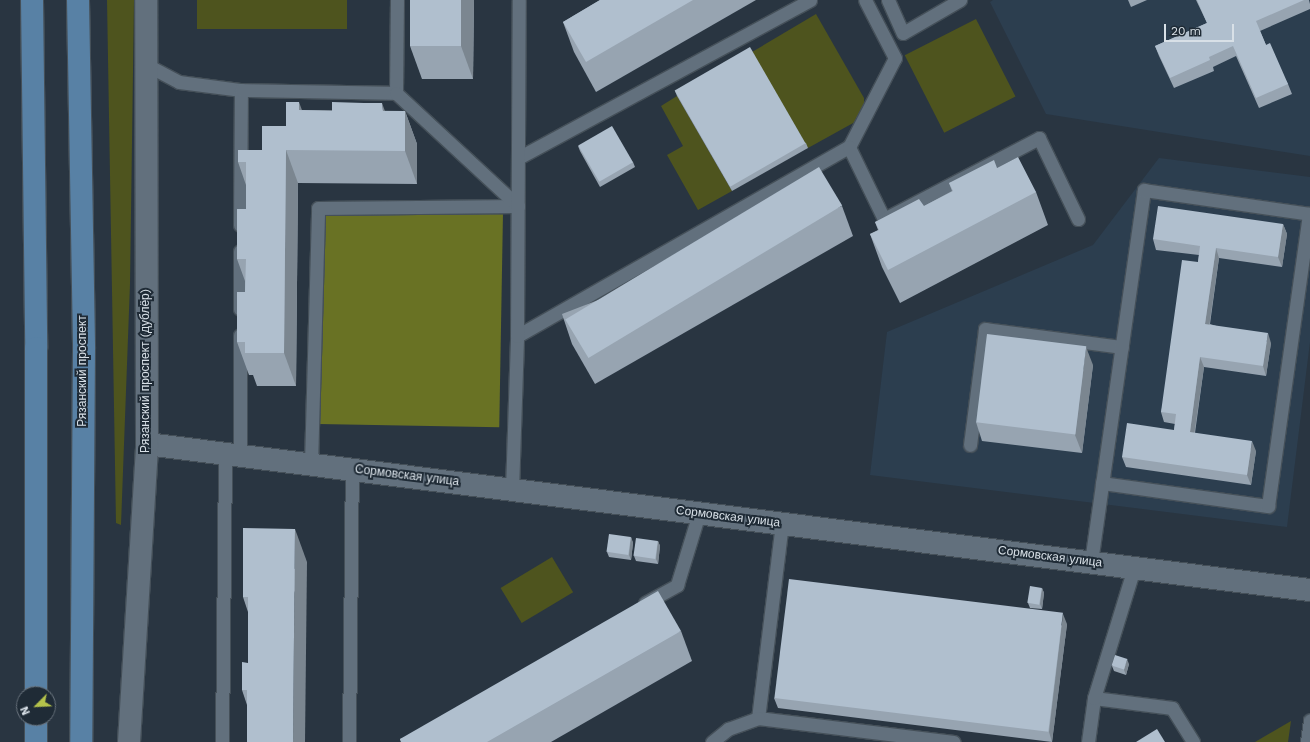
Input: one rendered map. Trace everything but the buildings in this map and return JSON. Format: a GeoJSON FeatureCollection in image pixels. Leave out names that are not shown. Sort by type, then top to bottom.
{"type":"FeatureCollection","features":[{"type":"Feature","properties":{"kind":"main road"},"geometry":{"type":"LineString","coordinates":[[32,0],[36,348],[36,686]]}},
{"type":"Feature","properties":{"kind":"main road","name":"Рязанский проспект"},"geometry":{"type":"LineString","coordinates":[[78,0],[84,349],[81,742]]}},
{"type":"Feature","properties":{"kind":"main road"},"geometry":{"type":"LineString","coordinates":[[36,726],[36,742]]}},
{"type":"Feature","properties":{"kind":"street","name":"Рязанский проспект (дублёр)"},"geometry":{"type":"LineString","coordinates":[[129,742],[147,444],[146,0]]}},
{"type":"Feature","properties":{"kind":"street","name":"Сормовская улица"},"geometry":{"type":"LineString","coordinates":[[147,444],[1310,590]]}},
{"type":"Feature","properties":{"kind":"lane"},"geometry":{"type":"LineString","coordinates":[[396,0],[396,93]]}},
{"type":"Feature","properties":{"kind":"lane"},"geometry":{"type":"LineString","coordinates":[[512,490],[518,206],[519,0]]}},
{"type":"Feature","properties":{"kind":"lane"},"geometry":{"type":"LineString","coordinates":[[518,158],[810,0]]}},
{"type":"Feature","properties":{"kind":"lane"},"geometry":{"type":"LineString","coordinates":[[516,336],[849,147],[895,58],[865,0]]}},
{"type":"Feature","properties":{"kind":"lane"},"geometry":{"type":"LineString","coordinates":[[888,0],[903,33],[960,0]]}},
{"type":"Feature","properties":{"kind":"lane"},"geometry":{"type":"LineString","coordinates":[[145,64],[179,82],[241,90],[396,93],[518,206]]}},
{"type":"Feature","properties":{"kind":"lane"},"geometry":{"type":"LineString","coordinates":[[222,742],[232,454],[241,90]]}},
{"type":"Feature","properties":{"kind":"lane"},"geometry":{"type":"LineString","coordinates":[[849,147],[884,219],[1039,138],[1078,219]]}},
{"type":"Feature","properties":{"kind":"lane"},"geometry":{"type":"LineString","coordinates":[[1092,562],[1102,482],[1144,190],[1310,214],[1268,506],[1102,482]]}},
{"type":"Feature","properties":{"kind":"lane"},"geometry":{"type":"LineString","coordinates":[[312,464],[318,208],[518,206]]}},
{"type":"Feature","properties":{"kind":"lane"},"geometry":{"type":"LineString","coordinates":[[970,445],[985,329],[1122,347]]}},
{"type":"Feature","properties":{"kind":"lane"},"geometry":{"type":"LineString","coordinates":[[349,742],[352,469]]}},
{"type":"Feature","properties":{"kind":"lane"},"geometry":{"type":"LineString","coordinates":[[636,608],[677,584],[699,513]]}},
{"type":"Feature","properties":{"kind":"lane"},"geometry":{"type":"LineString","coordinates":[[758,718],[782,524]]}},
{"type":"Feature","properties":{"kind":"lane"},"geometry":{"type":"LineString","coordinates":[[1088,742],[1094,698],[1134,568]]}},
{"type":"Feature","properties":{"kind":"lane"},"geometry":{"type":"LineString","coordinates":[[1094,698],[1172,708],[1193,742]]}},
{"type":"Feature","properties":{"kind":"lane"},"geometry":{"type":"LineString","coordinates":[[712,742],[728,729],[758,718],[954,742]]}},
{"type":"Feature","properties":{"kind":"lane"},"geometry":{"type":"LineString","coordinates":[[1307,742],[1310,720]]}},
{"type":"Feature","properties":{"kind":"shaded area"},"geometry":{"type":"Polygon","coordinates":[[[993,0],[1310,0],[1310,156],[1046,114],[990,2],[993,0]]]}},
{"type":"Feature","properties":{"kind":"shaded area"},"geometry":{"type":"Polygon","coordinates":[[[1159,158],[1310,177],[1310,342],[1287,527],[870,475],[887,332],[1093,245],[1159,158]]]}},
{"type":"Feature","properties":{"kind":"green space"},"geometry":{"type":"Polygon","coordinates":[[[107,0],[134,0],[130,284],[121,525],[116,523],[107,0]]]}},
{"type":"Feature","properties":{"kind":"green space"},"geometry":{"type":"Polygon","coordinates":[[[197,0],[347,0],[347,29],[197,29],[197,0]]]}},
{"type":"Feature","properties":{"kind":"green space"},"geometry":{"type":"Polygon","coordinates":[[[816,14],[864,98],[864,117],[808,148],[752,52],[816,14]]]}},
{"type":"Feature","properties":{"kind":"green space"},"geometry":{"type":"Polygon","coordinates":[[[976,19],[1015,97],[944,133],[905,55],[976,19]]]}},
{"type":"Feature","properties":{"kind":"green space"},"geometry":{"type":"Polygon","coordinates":[[[677,96],[732,191],[698,210],[667,155],[683,146],[661,106],[677,96]]]}},
{"type":"Feature","properties":{"kind":"green space"},"geometry":{"type":"Polygon","coordinates":[[[322,211],[503,214],[499,427],[318,424],[322,211]]]}},
{"type":"Feature","properties":{"kind":"green space"},"geometry":{"type":"Polygon","coordinates":[[[552,557],[573,592],[522,623],[501,588],[552,557]]]}},
{"type":"Feature","properties":{"kind":"green space"},"geometry":{"type":"Polygon","coordinates":[[[1291,721],[1288,742],[1255,742],[1291,721]]]}}]}
